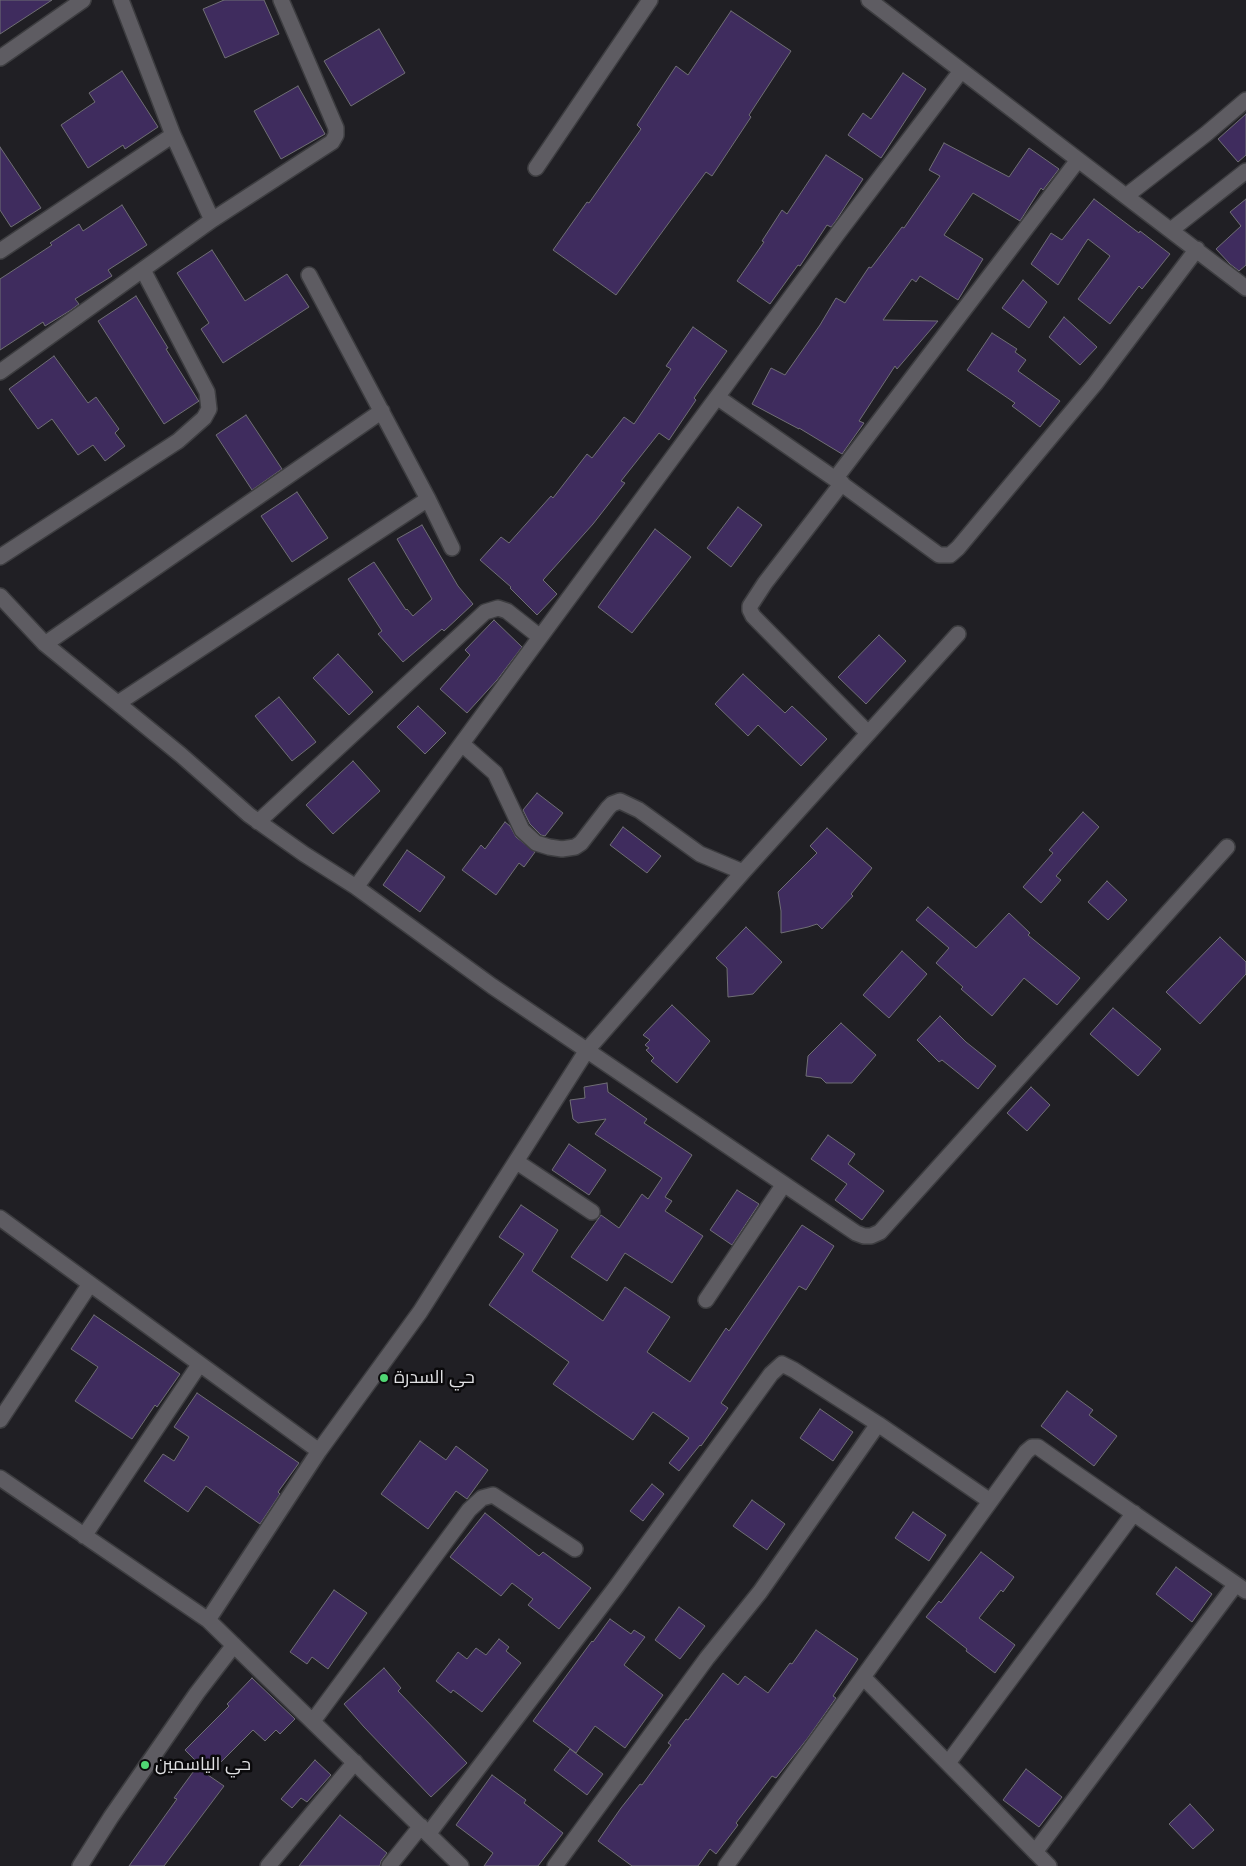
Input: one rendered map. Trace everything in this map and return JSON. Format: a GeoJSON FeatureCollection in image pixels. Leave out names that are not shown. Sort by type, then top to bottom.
{"type":"FeatureCollection","features":[{"type":"Feature","properties":{"kind":"street"},"geometry":{"type":"LineString","coordinates":[[0,58],[83,0]]}},
{"type":"Feature","properties":{"kind":"street"},"geometry":{"type":"LineString","coordinates":[[121,0],[173,135],[212,220]]}},
{"type":"Feature","properties":{"kind":"street"},"geometry":{"type":"LineString","coordinates":[[0,372],[212,220],[332,142],[336,135],[336,128],[280,0]]}},
{"type":"Feature","properties":{"kind":"street"},"geometry":{"type":"LineString","coordinates":[[536,168],[650,0]]}},
{"type":"Feature","properties":{"kind":"street"},"geometry":{"type":"LineString","coordinates":[[869,0],[1246,288]]}},
{"type":"Feature","properties":{"kind":"street"},"geometry":{"type":"LineString","coordinates":[[356,888],[838,233],[961,70]]}},
{"type":"Feature","properties":{"kind":"street"},"geometry":{"type":"LineString","coordinates":[[1126,196],[1206,134],[1246,100]]}},
{"type":"Feature","properties":{"kind":"street"},"geometry":{"type":"LineString","coordinates":[[0,251],[173,135]]}},
{"type":"Feature","properties":{"kind":"street"},"geometry":{"type":"LineString","coordinates":[[868,732],[753,616],[750,606],[838,481],[1078,160]]}},
{"type":"Feature","properties":{"kind":"street"},"geometry":{"type":"LineString","coordinates":[[1171,230],[1246,171]]}},
{"type":"Feature","properties":{"kind":"street"},"geometry":{"type":"LineString","coordinates":[[717,397],[838,481],[939,555],[950,556],[1095,384],[1197,249]]}},
{"type":"Feature","properties":{"kind":"street"},"geometry":{"type":"LineString","coordinates":[[0,557],[178,440],[207,414],[209,409],[207,392],[143,270]]}},
{"type":"Feature","properties":{"kind":"street"},"geometry":{"type":"LineString","coordinates":[[310,275],[428,498],[452,548]]}},
{"type":"Feature","properties":{"kind":"street"},"geometry":{"type":"LineString","coordinates":[[45,644],[382,411]]}},
{"type":"Feature","properties":{"kind":"street"},"geometry":{"type":"LineString","coordinates":[[118,703],[428,498]]}},
{"type":"Feature","properties":{"kind":"street"},"geometry":{"type":"LineString","coordinates":[[0,596],[45,644],[118,703],[258,822],[356,888],[492,986],[856,1233],[864,1236],[872,1236],[880,1232],[1227,847]]}},
{"type":"Feature","properties":{"kind":"street"},"geometry":{"type":"LineString","coordinates":[[258,822],[485,612],[498,608],[507,611],[540,637]]}},
{"type":"Feature","properties":{"kind":"street"},"geometry":{"type":"LineString","coordinates":[[208,1620],[318,1451],[420,1312],[587,1050],[743,872],[958,634]]}},
{"type":"Feature","properties":{"kind":"street"},"geometry":{"type":"LineString","coordinates":[[462,744],[495,774],[522,830],[536,843],[562,849],[575,847],[581,843],[608,808],[620,801],[639,810],[700,854],[743,872]]}},
{"type":"Feature","properties":{"kind":"street"},"geometry":{"type":"LineString","coordinates":[[516,1162],[592,1212]]}},
{"type":"Feature","properties":{"kind":"street"},"geometry":{"type":"LineString","coordinates":[[706,1300],[784,1184]]}},
{"type":"Feature","properties":{"kind":"street"},"geometry":{"type":"LineString","coordinates":[[0,1218],[318,1451]]}},
{"type":"Feature","properties":{"kind":"street"},"geometry":{"type":"LineString","coordinates":[[0,1420],[90,1284]]}},
{"type":"Feature","properties":{"kind":"street"},"geometry":{"type":"LineString","coordinates":[[389,1866],[425,1829],[632,1565],[771,1374],[782,1364],[878,1424],[990,1501]]}},
{"type":"Feature","properties":{"kind":"street"},"geometry":{"type":"LineString","coordinates":[[84,1536],[199,1365]]}},
{"type":"Feature","properties":{"kind":"street"},"geometry":{"type":"LineString","coordinates":[[555,1866],[707,1658],[760,1592],[878,1424]]}},
{"type":"Feature","properties":{"kind":"street"},"geometry":{"type":"LineString","coordinates":[[726,1866],[990,1501],[1032,1446],[1035,1446],[1134,1513],[1241,1588],[1035,1852]]}},
{"type":"Feature","properties":{"kind":"street"},"geometry":{"type":"LineString","coordinates":[[0,1478],[208,1620],[462,1866]]}},
{"type":"Feature","properties":{"kind":"street"},"geometry":{"type":"LineString","coordinates":[[313,1722],[469,1510],[482,1498],[493,1496],[574,1549]]}},
{"type":"Feature","properties":{"kind":"street"},"geometry":{"type":"LineString","coordinates":[[948,1763],[1134,1513]]}},
{"type":"Feature","properties":{"kind":"street"},"geometry":{"type":"LineString","coordinates":[[80,1866],[111,1817],[197,1692],[234,1645]]}},
{"type":"Feature","properties":{"kind":"street"},"geometry":{"type":"LineString","coordinates":[[863,1677],[1049,1866]]}},
{"type":"Feature","properties":{"kind":"street"},"geometry":{"type":"LineString","coordinates":[[268,1866],[355,1762]]}},
{"type":"Feature","properties":{"kind":"building"},"geometry":{"type":"Polygon","coordinates":[[[0,0],[52,0],[0,34],[0,0]]]}},
{"type":"Feature","properties":{"kind":"building"},"geometry":{"type":"Polygon","coordinates":[[[224,0],[264,0],[279,34],[225,58],[203,9],[224,0]]]}},
{"type":"Feature","properties":{"kind":"building"},"geometry":{"type":"Polygon","coordinates":[[[731,11],[791,51],[712,176],[706,172],[616,295],[553,250],[641,129],[637,125],[676,66],[688,75],[731,11]]]}},
{"type":"Feature","properties":{"kind":"building"},"geometry":{"type":"Polygon","coordinates":[[[379,29],[405,73],[351,106],[324,61],[379,29]]]}},
{"type":"Feature","properties":{"kind":"building"},"geometry":{"type":"Polygon","coordinates":[[[122,71],[158,127],[125,149],[123,145],[88,168],[61,125],[95,102],[89,93],[122,71]]]}},
{"type":"Feature","properties":{"kind":"building"},"geometry":{"type":"Polygon","coordinates":[[[903,73],[926,89],[881,158],[848,135],[863,113],[871,119],[903,73]]]}},
{"type":"Feature","properties":{"kind":"building"},"geometry":{"type":"Polygon","coordinates":[[[298,86],[325,134],[281,159],[254,111],[298,86]]]}},
{"type":"Feature","properties":{"kind":"building"},"geometry":{"type":"Polygon","coordinates":[[[1246,114],[1246,155],[1238,162],[1218,139],[1246,114]]]}},
{"type":"Feature","properties":{"kind":"building"},"geometry":{"type":"Polygon","coordinates":[[[944,143],[1009,177],[1029,148],[1059,169],[1043,190],[1041,188],[1020,221],[973,193],[944,235],[983,259],[958,300],[920,276],[916,282],[912,279],[883,320],[938,321],[897,369],[895,366],[859,421],[864,423],[842,454],[799,428],[752,404],[771,368],[785,375],[820,325],[836,298],[845,303],[869,267],[871,268],[902,227],[904,228],[940,176],[929,170],[944,143]]]}},
{"type":"Feature","properties":{"kind":"building"},"geometry":{"type":"Polygon","coordinates":[[[0,147],[41,208],[11,227],[0,210],[0,147]]]}},
{"type":"Feature","properties":{"kind":"building"},"geometry":{"type":"Polygon","coordinates":[[[826,155],[863,179],[835,222],[831,227],[827,225],[800,266],[798,265],[770,304],[737,281],[764,242],[762,241],[782,210],[787,214],[826,155]]]}},
{"type":"Feature","properties":{"kind":"building"},"geometry":{"type":"Polygon","coordinates":[[[1094,199],[1170,254],[1142,289],[1139,286],[1110,324],[1078,299],[1110,256],[1088,239],[1058,285],[1031,264],[1051,233],[1062,240],[1094,199]]]}},
{"type":"Feature","properties":{"kind":"building"},"geometry":{"type":"Polygon","coordinates":[[[1246,199],[1246,265],[1239,271],[1216,249],[1241,226],[1230,212],[1246,199]]]}},
{"type":"Feature","properties":{"kind":"building"},"geometry":{"type":"Polygon","coordinates":[[[122,205],[147,245],[108,270],[112,276],[75,299],[79,304],[71,310],[45,326],[43,322],[0,350],[0,279],[52,245],[50,243],[79,224],[83,231],[122,205]]]}},
{"type":"Feature","properties":{"kind":"building"},"geometry":{"type":"Polygon","coordinates":[[[212,250],[245,301],[287,274],[309,307],[223,363],[201,329],[209,323],[177,273],[212,250]]]}},
{"type":"Feature","properties":{"kind":"building"},"geometry":{"type":"Polygon","coordinates":[[[1023,280],[1047,302],[1029,328],[1002,308],[1023,280]]]}},
{"type":"Feature","properties":{"kind":"building"},"geometry":{"type":"Polygon","coordinates":[[[136,296],[168,348],[166,349],[199,401],[164,424],[98,321],[136,296]]]}},
{"type":"Feature","properties":{"kind":"building"},"geometry":{"type":"Polygon","coordinates":[[[1064,317],[1097,347],[1080,365],[1049,337],[1064,317]]]}},
{"type":"Feature","properties":{"kind":"building"},"geometry":{"type":"Polygon","coordinates":[[[693,327],[727,351],[694,398],[696,400],[669,440],[659,433],[621,481],[625,483],[593,524],[543,580],[557,594],[537,615],[511,587],[480,560],[501,537],[509,543],[551,496],[553,498],[587,454],[592,458],[624,417],[634,424],[671,369],[666,366],[693,327]]]}},
{"type":"Feature","properties":{"kind":"building"},"geometry":{"type":"Polygon","coordinates":[[[992,333],[1017,349],[1015,352],[1026,360],[1018,371],[1060,401],[1040,427],[1012,406],[1015,403],[967,370],[992,333]]]}},
{"type":"Feature","properties":{"kind":"building"},"geometry":{"type":"Polygon","coordinates":[[[54,356],[88,403],[96,397],[119,429],[115,433],[125,446],[105,461],[93,445],[78,455],[52,419],[38,429],[9,389],[54,356]]]}},
{"type":"Feature","properties":{"kind":"building"},"geometry":{"type":"Polygon","coordinates":[[[246,415],[282,469],[252,490],[216,435],[246,415]]]}},
{"type":"Feature","properties":{"kind":"building"},"geometry":{"type":"Polygon","coordinates":[[[297,492],[328,538],[292,562],[261,516],[297,492]]]}},
{"type":"Feature","properties":{"kind":"building"},"geometry":{"type":"Polygon","coordinates":[[[738,507],[762,525],[731,567],[707,548],[738,507]]]}},
{"type":"Feature","properties":{"kind":"building"},"geometry":{"type":"Polygon","coordinates":[[[422,525],[458,586],[473,604],[444,631],[442,629],[403,662],[378,634],[382,631],[348,579],[374,562],[406,610],[413,616],[432,599],[397,539],[422,525]]]}},
{"type":"Feature","properties":{"kind":"building"},"geometry":{"type":"Polygon","coordinates":[[[655,529],[691,557],[632,633],[598,607],[655,529]]]}},
{"type":"Feature","properties":{"kind":"building"},"geometry":{"type":"Polygon","coordinates":[[[494,620],[522,647],[497,680],[467,713],[440,689],[470,655],[465,650],[494,620]]]}},
{"type":"Feature","properties":{"kind":"building"},"geometry":{"type":"Polygon","coordinates":[[[879,635],[906,661],[866,704],[838,677],[879,635]]]}},
{"type":"Feature","properties":{"kind":"building"},"geometry":{"type":"Polygon","coordinates":[[[338,654],[373,692],[349,715],[313,678],[338,654]]]}},
{"type":"Feature","properties":{"kind":"building"},"geometry":{"type":"Polygon","coordinates":[[[743,674],[785,713],[792,706],[827,739],[801,766],[758,725],[748,736],[715,704],[743,674]]]}},
{"type":"Feature","properties":{"kind":"building"},"geometry":{"type":"Polygon","coordinates":[[[279,697],[316,742],[292,761],[255,716],[279,697]]]}},
{"type":"Feature","properties":{"kind":"building"},"geometry":{"type":"Polygon","coordinates":[[[418,706],[446,733],[425,754],[397,727],[418,706]]]}},
{"type":"Feature","properties":{"kind":"building"},"geometry":{"type":"Polygon","coordinates":[[[353,761],[380,791],[333,834],[306,805],[353,761]]]}},
{"type":"Feature","properties":{"kind":"building"},"geometry":{"type":"Polygon","coordinates":[[[537,793],[563,813],[545,836],[541,835],[530,824],[523,810],[537,793]]]}},
{"type":"Feature","properties":{"kind":"building"},"geometry":{"type":"Polygon","coordinates":[[[1083,812],[1099,827],[1056,876],[1061,880],[1041,903],[1023,887],[1053,853],[1049,850],[1083,812]]]}},
{"type":"Feature","properties":{"kind":"building"},"geometry":{"type":"Polygon","coordinates":[[[505,822],[510,826],[516,837],[535,852],[524,867],[519,863],[496,895],[462,870],[481,845],[485,849],[505,822]]]}},
{"type":"Feature","properties":{"kind":"building"},"geometry":{"type":"Polygon","coordinates":[[[623,827],[661,856],[647,873],[610,845],[623,827]]]}},
{"type":"Feature","properties":{"kind":"building"},"geometry":{"type":"Polygon","coordinates":[[[827,828],[872,868],[851,894],[853,896],[822,929],[817,924],[781,933],[781,911],[778,892],[817,853],[810,846],[827,828]]]}},
{"type":"Feature","properties":{"kind":"building"},"geometry":{"type":"Polygon","coordinates":[[[407,850],[445,877],[420,912],[383,885],[407,850]]]}},
{"type":"Feature","properties":{"kind":"building"},"geometry":{"type":"Polygon","coordinates":[[[1107,881],[1127,900],[1108,920],[1088,902],[1107,881]]]}},
{"type":"Feature","properties":{"kind":"building"},"geometry":{"type":"Polygon","coordinates":[[[928,907],[976,948],[1009,913],[1030,933],[1028,935],[1080,978],[1057,1005],[1024,978],[992,1016],[961,989],[963,987],[936,963],[949,948],[916,920],[928,907]]]}},
{"type":"Feature","properties":{"kind":"building"},"geometry":{"type":"Polygon","coordinates":[[[746,927],[782,962],[753,994],[728,997],[727,968],[716,958],[746,927]]]}},
{"type":"Feature","properties":{"kind":"building"},"geometry":{"type":"Polygon","coordinates":[[[1220,937],[1246,962],[1246,974],[1200,1024],[1166,992],[1220,937]]]}},
{"type":"Feature","properties":{"kind":"building"},"geometry":{"type":"Polygon","coordinates":[[[902,951],[927,974],[889,1018],[863,995],[902,951]]]}},
{"type":"Feature","properties":{"kind":"building"},"geometry":{"type":"Polygon","coordinates":[[[672,1005],[710,1041],[677,1083],[651,1061],[654,1058],[646,1050],[649,1048],[645,1045],[650,1040],[643,1035],[672,1005]]]}},
{"type":"Feature","properties":{"kind":"building"},"geometry":{"type":"Polygon","coordinates":[[[1113,1008],[1161,1049],[1138,1076],[1090,1034],[1113,1008]]]}},
{"type":"Feature","properties":{"kind":"building"},"geometry":{"type":"Polygon","coordinates":[[[940,1016],[966,1042],[996,1066],[978,1089],[942,1060],[939,1062],[917,1040],[940,1016]]]}},
{"type":"Feature","properties":{"kind":"building"},"geometry":{"type":"Polygon","coordinates":[[[841,1023],[876,1055],[852,1083],[826,1083],[821,1078],[806,1076],[808,1056],[841,1023]]]}},
{"type":"Feature","properties":{"kind":"building"},"geometry":{"type":"Polygon","coordinates":[[[607,1083],[608,1092],[647,1119],[644,1123],[692,1155],[665,1197],[672,1201],[665,1211],[703,1236],[672,1283],[625,1253],[607,1281],[571,1257],[601,1215],[619,1228],[642,1194],[648,1199],[662,1178],[595,1134],[606,1119],[578,1123],[573,1119],[570,1100],[585,1098],[584,1087],[607,1083]]]}},
{"type":"Feature","properties":{"kind":"building"},"geometry":{"type":"Polygon","coordinates":[[[1031,1087],[1050,1105],[1027,1131],[1007,1113],[1031,1087]]]}},
{"type":"Feature","properties":{"kind":"building"},"geometry":{"type":"Polygon","coordinates":[[[828,1135],[855,1154],[848,1164],[884,1191],[862,1220],[835,1200],[847,1184],[811,1159],[828,1135]]]}},
{"type":"Feature","properties":{"kind":"building"},"geometry":{"type":"Polygon","coordinates":[[[569,1144],[606,1170],[589,1195],[552,1170],[569,1144]]]}},
{"type":"Feature","properties":{"kind":"building"},"geometry":{"type":"Polygon","coordinates":[[[737,1190],[759,1204],[732,1245],[710,1230],[737,1190]]]}},
{"type":"Feature","properties":{"kind":"building"},"geometry":{"type":"Polygon","coordinates":[[[521,1205],[558,1230],[532,1271],[603,1321],[625,1287],[670,1317],[647,1352],[690,1382],[726,1328],[729,1331],[802,1225],[834,1246],[806,1290],[799,1286],[721,1403],[728,1408],[701,1446],[679,1471],[669,1463],[689,1438],[653,1412],[633,1440],[553,1384],[569,1362],[489,1305],[524,1254],[499,1237],[521,1205]]]}},
{"type":"Feature","properties":{"kind":"building"},"geometry":{"type":"Polygon","coordinates":[[[94,1315],[180,1374],[157,1407],[155,1405],[132,1439],[75,1401],[98,1367],[71,1349],[94,1315]]]}},
{"type":"Feature","properties":{"kind":"building"},"geometry":{"type":"Polygon","coordinates":[[[1067,1391],[1093,1410],[1089,1415],[1117,1436],[1094,1466],[1041,1426],[1067,1391]]]}},
{"type":"Feature","properties":{"kind":"building"},"geometry":{"type":"Polygon","coordinates":[[[197,1393],[299,1463],[278,1492],[280,1494],[260,1524],[206,1486],[188,1512],[144,1481],[163,1454],[174,1461],[189,1437],[174,1427],[197,1393]]]}},
{"type":"Feature","properties":{"kind":"building"},"geometry":{"type":"Polygon","coordinates":[[[820,1409],[853,1432],[833,1461],[800,1438],[820,1409]]]}},
{"type":"Feature","properties":{"kind":"building"},"geometry":{"type":"Polygon","coordinates":[[[420,1441],[446,1460],[456,1446],[488,1470],[467,1499],[456,1491],[428,1529],[381,1494],[420,1441]]]}},
{"type":"Feature","properties":{"kind":"building"},"geometry":{"type":"Polygon","coordinates":[[[652,1484],[664,1494],[643,1521],[630,1511],[652,1484]]]}},
{"type":"Feature","properties":{"kind":"building"},"geometry":{"type":"Polygon","coordinates":[[[752,1500],[785,1524],[767,1550],[733,1526],[752,1500]]]}},
{"type":"Feature","properties":{"kind":"building"},"geometry":{"type":"Polygon","coordinates":[[[913,1512],[946,1535],[929,1561],[895,1538],[913,1512]]]}},
{"type":"Feature","properties":{"kind":"building"},"geometry":{"type":"Polygon","coordinates":[[[485,1513],[539,1556],[543,1552],[591,1588],[559,1629],[528,1605],[533,1599],[512,1583],[501,1596],[450,1557],[485,1513]]]}},
{"type":"Feature","properties":{"kind":"building"},"geometry":{"type":"Polygon","coordinates":[[[981,1552],[1014,1577],[979,1618],[1015,1645],[995,1673],[926,1617],[939,1601],[941,1603],[981,1552]]]}},
{"type":"Feature","properties":{"kind":"building"},"geometry":{"type":"Polygon","coordinates":[[[1176,1567],[1212,1594],[1192,1622],[1156,1594],[1176,1567]]]}},
{"type":"Feature","properties":{"kind":"building"},"geometry":{"type":"Polygon","coordinates":[[[334,1590],[367,1613],[328,1669],[312,1657],[307,1664],[290,1652],[334,1590]]]}},
{"type":"Feature","properties":{"kind":"building"},"geometry":{"type":"Polygon","coordinates":[[[679,1607],[705,1626],[680,1659],[655,1640],[679,1607]]]}},
{"type":"Feature","properties":{"kind":"building"},"geometry":{"type":"Polygon","coordinates":[[[610,1619],[631,1634],[634,1630],[645,1637],[624,1665],[663,1695],[625,1748],[595,1726],[576,1753],[533,1721],[610,1619]]]}},
{"type":"Feature","properties":{"kind":"building"},"geometry":{"type":"Polygon","coordinates":[[[816,1630],[858,1659],[833,1696],[836,1698],[807,1739],[776,1778],[772,1776],[736,1823],[738,1825],[716,1854],[710,1849],[698,1866],[632,1866],[598,1841],[621,1808],[640,1784],[642,1785],[671,1745],[668,1743],[686,1719],[688,1720],[723,1673],[738,1685],[745,1676],[768,1693],[790,1663],[792,1664],[816,1630]]]}},
{"type":"Feature","properties":{"kind":"building"},"geometry":{"type":"Polygon","coordinates":[[[499,1639],[509,1647],[506,1651],[521,1663],[482,1712],[453,1690],[451,1693],[436,1681],[458,1652],[467,1659],[476,1648],[486,1655],[499,1639]]]}},
{"type":"Feature","properties":{"kind":"building"},"geometry":{"type":"Polygon","coordinates":[[[384,1668],[401,1688],[398,1691],[467,1763],[431,1797],[344,1704],[384,1668]]]}},
{"type":"Feature","properties":{"kind":"building"},"geometry":{"type":"Polygon","coordinates":[[[252,1678],[295,1719],[280,1734],[276,1730],[265,1741],[253,1730],[208,1775],[224,1786],[164,1866],[129,1866],[177,1799],[174,1798],[199,1764],[185,1750],[229,1706],[227,1704],[252,1678]]]}},
{"type":"Feature","properties":{"kind":"building"},"geometry":{"type":"Polygon","coordinates":[[[570,1749],[603,1774],[587,1795],[554,1770],[570,1749]]]}},
{"type":"Feature","properties":{"kind":"building"},"geometry":{"type":"Polygon","coordinates":[[[315,1760],[331,1775],[307,1802],[301,1798],[292,1808],[281,1799],[315,1760]]]}},
{"type":"Feature","properties":{"kind":"building"},"geometry":{"type":"Polygon","coordinates":[[[1026,1769],[1062,1797],[1039,1827],[1003,1800],[1026,1769]]]}},
{"type":"Feature","properties":{"kind":"building"},"geometry":{"type":"Polygon","coordinates":[[[492,1775],[526,1800],[524,1803],[563,1833],[538,1866],[484,1866],[493,1853],[456,1825],[492,1775]]]}},
{"type":"Feature","properties":{"kind":"building"},"geometry":{"type":"Polygon","coordinates":[[[1190,1804],[1214,1830],[1193,1849],[1169,1824],[1190,1804]]]}},
{"type":"Feature","properties":{"kind":"building"},"geometry":{"type":"Polygon","coordinates":[[[340,1815],[387,1853],[380,1866],[299,1866],[340,1815]]]}},
{"type":"Feature","properties":{"kind":"place","name":"حي السدرة"},"geometry":{"type":"Point","coordinates":[384,1378]}},
{"type":"Feature","properties":{"kind":"place","name":"حي الياسمين"},"geometry":{"type":"Point","coordinates":[145,1765]}}]}
